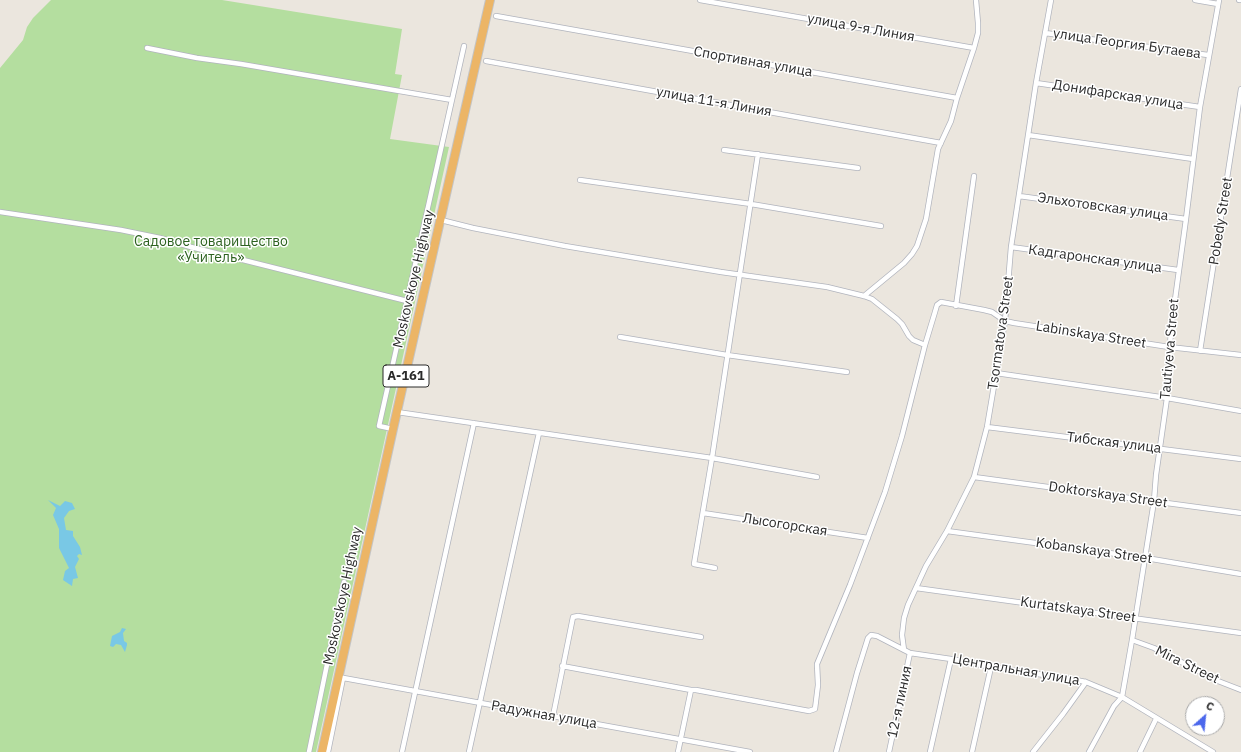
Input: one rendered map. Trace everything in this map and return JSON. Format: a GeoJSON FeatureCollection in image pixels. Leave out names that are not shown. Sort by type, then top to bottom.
{"type":"FeatureCollection","features":[{"type":"Feature","properties":{"kind":"highway","name":"Moskovskoye Highway"},"geometry":{"type":"LineString","coordinates":[[322,752],[341,678],[393,429],[490,0]]}},
{"type":"Feature","properties":{"kind":"street","name":"улица 9-я Линия"},"geometry":{"type":"LineString","coordinates":[[700,0],[974,48]]}},
{"type":"Feature","properties":{"kind":"street"},"geometry":{"type":"LineString","coordinates":[[864,296],[904,263],[917,246],[926,219],[938,149],[951,121],[978,33],[976,0]]}},
{"type":"Feature","properties":{"kind":"street","name":"Tsormatova Street"},"geometry":{"type":"LineString","coordinates":[[904,650],[902,635],[904,618],[926,566],[947,531],[974,477],[987,427],[1005,321],[1011,247],[1036,82],[1051,0]]}},
{"type":"Feature","properties":{"kind":"street"},"geometry":{"type":"LineString","coordinates":[[1195,0],[1218,2]]}},
{"type":"Feature","properties":{"kind":"street","name":"Tautiyeva Street"},"geometry":{"type":"LineString","coordinates":[[1122,697],[1146,558],[1159,449],[1167,398],[1169,347],[1178,270],[1200,107],[1218,2]]}},
{"type":"Feature","properties":{"kind":"street","name":"Спортивная улица"},"geometry":{"type":"LineString","coordinates":[[496,16],[957,98]]}},
{"type":"Feature","properties":{"kind":"street","name":"улица Георгия Бутаева"},"geometry":{"type":"LineString","coordinates":[[1045,33],[1208,55]]}},
{"type":"Feature","properties":{"kind":"street"},"geometry":{"type":"LineString","coordinates":[[393,429],[379,426],[464,46]]}},
{"type":"Feature","properties":{"kind":"street"},"geometry":{"type":"LineString","coordinates":[[147,48],[197,58],[241,64],[452,100]]}},
{"type":"Feature","properties":{"kind":"street","name":"улица 11-я Линия"},"geometry":{"type":"LineString","coordinates":[[486,61],[941,143]]}},
{"type":"Feature","properties":{"kind":"street","name":"Донифарская улица"},"geometry":{"type":"LineString","coordinates":[[1036,82],[1200,107]]}},
{"type":"Feature","properties":{"kind":"street","name":"Pobedy Street"},"geometry":{"type":"LineString","coordinates":[[1200,351],[1241,89]]}},
{"type":"Feature","properties":{"kind":"street"},"geometry":{"type":"LineString","coordinates":[[1028,135],[1193,159]]}},
{"type":"Feature","properties":{"kind":"street"},"geometry":{"type":"LineString","coordinates":[[724,150],[858,168]]}},
{"type":"Feature","properties":{"kind":"street"},"geometry":{"type":"LineString","coordinates":[[715,568],[694,564],[712,458],[758,154]]}},
{"type":"Feature","properties":{"kind":"street"},"geometry":{"type":"LineString","coordinates":[[956,306],[974,176]]}},
{"type":"Feature","properties":{"kind":"street"},"geometry":{"type":"LineString","coordinates":[[580,180],[751,204],[881,226]]}},
{"type":"Feature","properties":{"kind":"street","name":"Эльхотовская улица"},"geometry":{"type":"LineString","coordinates":[[1019,196],[1186,219]]}},
{"type":"Feature","properties":{"kind":"street"},"geometry":{"type":"LineString","coordinates":[[0,212],[121,230],[160,238],[407,301]]}},
{"type":"Feature","properties":{"kind":"street"},"geometry":{"type":"LineString","coordinates":[[441,220],[473,228],[565,246],[827,287],[864,296],[872,299],[897,319],[913,340],[925,345],[902,436],[885,492],[817,664],[818,685],[815,709],[809,711],[562,666]]}},
{"type":"Feature","properties":{"kind":"street","name":"Кадгаронская улица"},"geometry":{"type":"LineString","coordinates":[[1011,247],[1178,270]]}},
{"type":"Feature","properties":{"kind":"street","name":"Labinskaya Street"},"geometry":{"type":"LineString","coordinates":[[925,345],[937,305],[941,302],[992,312],[1005,321],[1169,347],[1241,355]]}},
{"type":"Feature","properties":{"kind":"street"},"geometry":{"type":"LineString","coordinates":[[620,337],[728,355],[847,372]]}},
{"type":"Feature","properties":{"kind":"street"},"geometry":{"type":"LineString","coordinates":[[996,373],[1167,398],[1241,411]]}},
{"type":"Feature","properties":{"kind":"street"},"geometry":{"type":"LineString","coordinates":[[397,412],[712,458],[817,477]]}},
{"type":"Feature","properties":{"kind":"street"},"geometry":{"type":"LineString","coordinates":[[402,752],[474,423]]}},
{"type":"Feature","properties":{"kind":"street","name":"Тибская улица"},"geometry":{"type":"LineString","coordinates":[[987,427],[1241,459]]}},
{"type":"Feature","properties":{"kind":"street"},"geometry":{"type":"LineString","coordinates":[[469,752],[539,433]]}},
{"type":"Feature","properties":{"kind":"street","name":"Doktorskaya Street"},"geometry":{"type":"LineString","coordinates":[[974,477],[1154,500],[1241,513]]}},
{"type":"Feature","properties":{"kind":"street","name":"Лысогорская"},"geometry":{"type":"LineString","coordinates":[[702,513],[868,538]]}},
{"type":"Feature","properties":{"kind":"street","name":"Kobanskaya Street"},"geometry":{"type":"LineString","coordinates":[[947,531],[1146,558],[1241,574]]}},
{"type":"Feature","properties":{"kind":"street"},"geometry":{"type":"LineString","coordinates":[[309,752],[344,582]]}},
{"type":"Feature","properties":{"kind":"street","name":"Kurtatskaya Street"},"geometry":{"type":"LineString","coordinates":[[916,588],[1135,617],[1241,633]]}},
{"type":"Feature","properties":{"kind":"street"},"geometry":{"type":"LineString","coordinates":[[553,716],[573,617],[578,616],[701,638]]}},
{"type":"Feature","properties":{"kind":"street","name":"Центральная улица"},"geometry":{"type":"LineString","coordinates":[[836,752],[857,672],[868,638],[871,635],[877,636],[910,653],[951,659],[991,668],[1049,675],[1086,682],[1122,697],[1207,750],[1213,752]]}},
{"type":"Feature","properties":{"kind":"street","name":"Mira Street"},"geometry":{"type":"LineString","coordinates":[[1132,640],[1154,648],[1206,675],[1241,690]]}},
{"type":"Feature","properties":{"kind":"street","name":"12-я линия"},"geometry":{"type":"LineString","coordinates":[[889,752],[910,653]]}},
{"type":"Feature","properties":{"kind":"street"},"geometry":{"type":"LineString","coordinates":[[930,752],[951,659]]}},
{"type":"Feature","properties":{"kind":"street"},"geometry":{"type":"LineString","coordinates":[[972,752],[991,668]]}},
{"type":"Feature","properties":{"kind":"street"},"geometry":{"type":"LineString","coordinates":[[328,752],[341,678]]}},
{"type":"Feature","properties":{"kind":"street","name":"Радужная улица"},"geometry":{"type":"LineString","coordinates":[[341,678],[680,738],[750,752]]}},
{"type":"Feature","properties":{"kind":"street"},"geometry":{"type":"LineString","coordinates":[[1034,752],[1086,682]]}},
{"type":"Feature","properties":{"kind":"street"},"geometry":{"type":"LineString","coordinates":[[678,752],[691,690]]}},
{"type":"Feature","properties":{"kind":"street"},"geometry":{"type":"LineString","coordinates":[[1089,752],[1114,706],[1122,697]]}},
{"type":"Feature","properties":{"kind":"street"},"geometry":{"type":"LineString","coordinates":[[1140,752],[1156,719]]}},
{"type":"Feature","properties":{"kind":"green space","name":"Садовое товарищество «Учитель»"},"geometry":{"type":"Polygon","coordinates":[[[51,0],[222,0],[402,29],[395,74],[402,75],[390,139],[449,147],[316,752],[0,752],[0,68],[23,40],[27,27],[33,18],[51,0]]]}},
{"type":"Feature","properties":{"kind":"water"},"geometry":{"type":"Polygon","coordinates":[[[48,500],[60,506],[65,501],[72,503],[75,509],[69,511],[64,518],[66,530],[73,531],[73,536],[80,547],[82,555],[79,554],[77,556],[79,559],[75,567],[78,578],[73,579],[72,586],[63,580],[65,571],[69,568],[59,548],[59,529],[53,515],[56,508],[48,500]]]}},
{"type":"Feature","properties":{"kind":"water"},"geometry":{"type":"Polygon","coordinates":[[[122,628],[126,629],[123,633],[124,641],[127,643],[125,652],[121,645],[116,644],[113,647],[110,646],[112,636],[120,632],[122,628]]]}}]}
